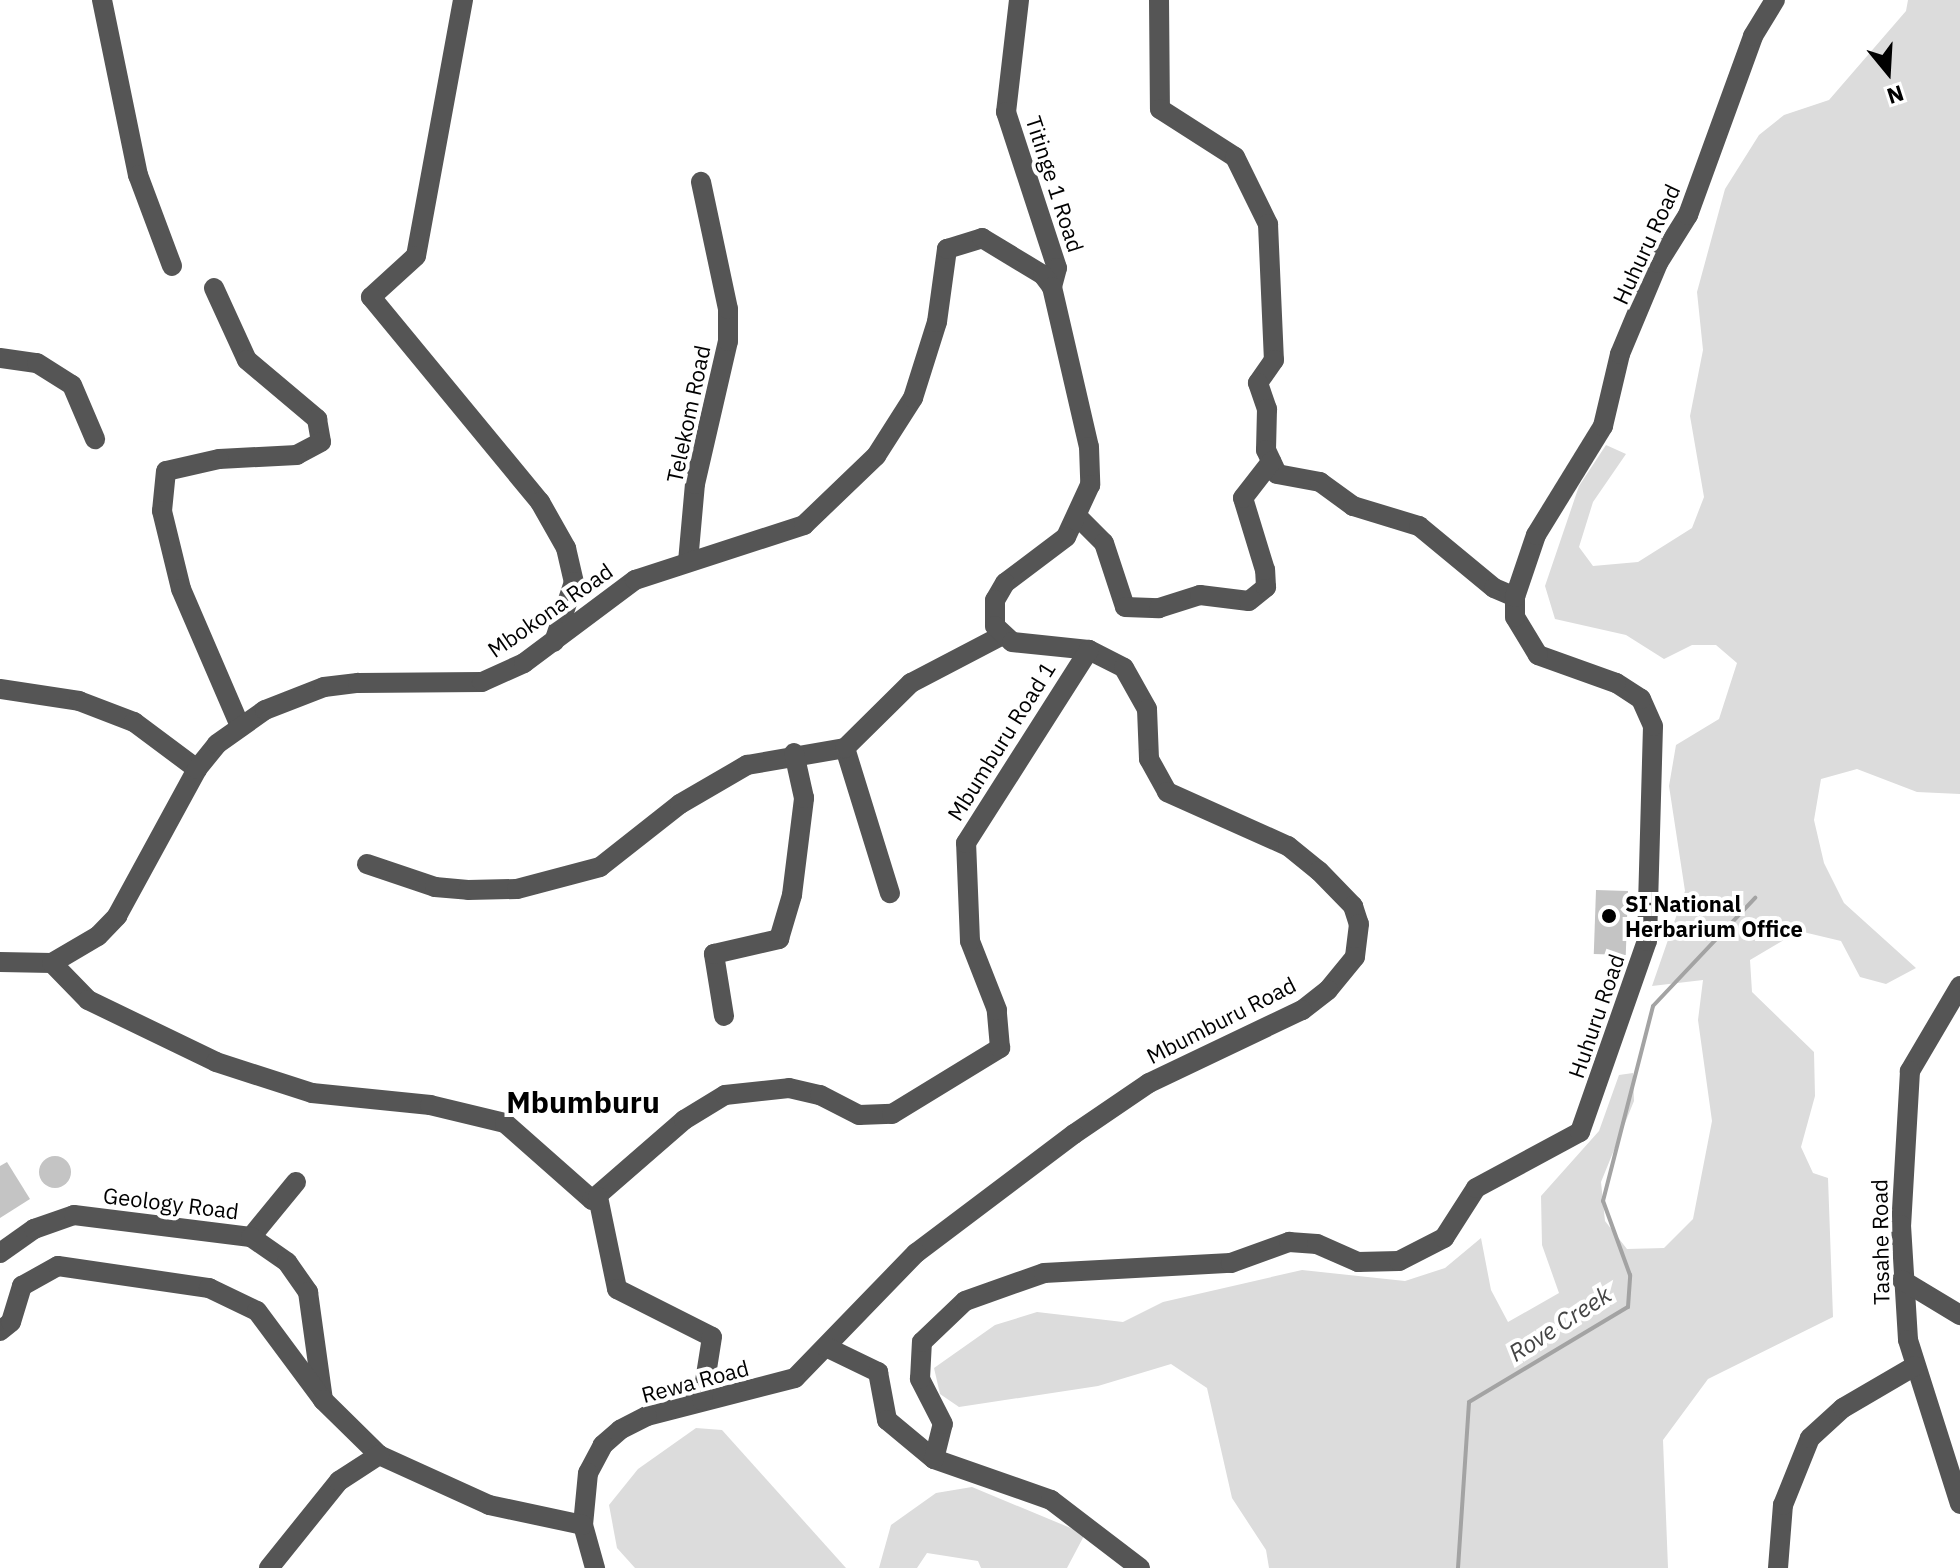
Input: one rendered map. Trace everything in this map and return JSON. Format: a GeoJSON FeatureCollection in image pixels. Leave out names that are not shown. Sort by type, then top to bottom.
{"type":"FeatureCollection","features":[{"type":"Feature","properties":{"kind":"street"},"geometry":{"type":"LineString","coordinates":[[102,0],[138,175],[172,266]]}},
{"type":"Feature","properties":{"kind":"street"},"geometry":{"type":"LineString","coordinates":[[463,0],[416,256],[371,297],[540,502],[566,548],[574,582],[554,642]]}},
{"type":"Feature","properties":{"kind":"street","name":"Titinge 1 Road"},"geometry":{"type":"LineString","coordinates":[[1019,0],[1006,112],[1057,268],[1052,287]]}},
{"type":"Feature","properties":{"kind":"street"},"geometry":{"type":"LineString","coordinates":[[1159,0],[1160,109],[1235,157],[1268,224],[1274,360],[1258,383],[1271,462],[1277,474],[1320,482],[1353,506],[1419,526],[1494,588],[1515,597]]}},
{"type":"Feature","properties":{"kind":"street","name":"Huhuru Road"},"geometry":{"type":"LineString","coordinates":[[934,1459],[943,1424],[920,1379],[922,1342],[965,1301],[1044,1273],[1231,1263],[1289,1242],[1317,1244],[1358,1262],[1399,1261],[1444,1238],[1476,1188],[1580,1132],[1647,941],[1653,726],[1641,699],[1616,683],[1538,655],[1515,617],[1515,597],[1536,535],[1603,426],[1620,354],[1658,263],[1688,215],[1753,36],[1775,0]]}},
{"type":"Feature","properties":{"kind":"street","name":"Telekom Road"},"geometry":{"type":"LineString","coordinates":[[688,562],[695,484],[728,341],[728,309],[701,182]]}},
{"type":"Feature","properties":{"kind":"street","name":"Mbokona Road"},"geometry":{"type":"LineString","coordinates":[[52,963],[98,936],[117,916],[197,769],[240,726],[291,697],[324,687],[482,682],[554,642],[635,580],[804,525],[876,456],[913,398],[928,360],[947,249],[982,238],[1043,275],[1052,287]]}},
{"type":"Feature","properties":{"kind":"street"},"geometry":{"type":"LineString","coordinates":[[367,864],[435,887],[517,889],[600,867],[680,804],[747,765],[794,753],[845,748],[911,683],[1001,636],[992,614],[1005,583],[1066,537],[1079,518],[1090,485],[1089,447],[1052,287]]}},
{"type":"Feature","properties":{"kind":"street"},"geometry":{"type":"LineString","coordinates":[[214,288],[247,360],[317,419],[321,442],[297,455],[219,459],[166,471],[162,511],[181,589],[240,726]]}},
{"type":"Feature","properties":{"kind":"street"},"geometry":{"type":"LineString","coordinates":[[0,358],[37,363],[72,385],[95,439]]}},
{"type":"Feature","properties":{"kind":"street"},"geometry":{"type":"LineString","coordinates":[[1079,518],[1104,543],[1125,607],[1159,608],[1200,595],[1249,601],[1266,587],[1265,570],[1243,498],[1271,462]]}},
{"type":"Feature","properties":{"kind":"street","name":"Mbumburu Road"},"geometry":{"type":"LineString","coordinates":[[826,1347],[916,1253],[1074,1134],[1149,1083],[1302,1010],[1328,990],[1355,957],[1359,924],[1353,906],[1319,871],[1288,846],[1167,792],[1149,759],[1139,687],[1124,668],[1089,650],[1001,636]]}},
{"type":"Feature","properties":{"kind":"street","name":"Mbumburu Road 1"},"geometry":{"type":"LineString","coordinates":[[598,1197],[684,1120],[725,1095],[789,1088],[820,1095],[859,1115],[892,1114],[1000,1048],[997,1010],[970,941],[966,843],[975,819],[1089,650]]}},
{"type":"Feature","properties":{"kind":"street"},"geometry":{"type":"LineString","coordinates":[[0,689],[79,701],[134,722],[197,769]]}},
{"type":"Feature","properties":{"kind":"street"},"geometry":{"type":"LineString","coordinates":[[845,748],[890,893]]}},
{"type":"Feature","properties":{"kind":"street"},"geometry":{"type":"LineString","coordinates":[[724,1016],[714,954],[779,939],[792,895],[804,798],[794,753]]}},
{"type":"Feature","properties":{"kind":"street"},"geometry":{"type":"LineString","coordinates":[[0,962],[52,963],[88,1000],[216,1062],[312,1093],[430,1105],[505,1123],[582,1198],[598,1197],[617,1289],[712,1337],[702,1400]]}},
{"type":"Feature","properties":{"kind":"street","name":"Tasahe Road"},"geometry":{"type":"LineString","coordinates":[[1960,986],[1910,1071],[1902,1280],[1915,1366],[1960,1504]]}},
{"type":"Feature","properties":{"kind":"street"},"geometry":{"type":"LineString","coordinates":[[251,1237],[296,1182]]}},
{"type":"Feature","properties":{"kind":"street","name":"Geology Road"},"geometry":{"type":"LineString","coordinates":[[0,1253],[34,1229],[74,1215],[251,1237],[287,1262],[308,1292],[323,1400]]}},
{"type":"Feature","properties":{"kind":"street"},"geometry":{"type":"LineString","coordinates":[[0,1331],[11,1322],[22,1286],[58,1266],[209,1288],[257,1311],[323,1400],[379,1455],[489,1505],[583,1525]]}},
{"type":"Feature","properties":{"kind":"street"},"geometry":{"type":"LineString","coordinates":[[1902,1280],[1960,1315]]}},
{"type":"Feature","properties":{"kind":"street"},"geometry":{"type":"LineString","coordinates":[[826,1347],[878,1372],[887,1420],[934,1459],[1051,1500],[1140,1568]]}},
{"type":"Feature","properties":{"kind":"street","name":"Rewa Road"},"geometry":{"type":"LineString","coordinates":[[595,1568],[583,1525],[588,1473],[603,1445],[647,1416],[795,1378],[826,1347]]}},
{"type":"Feature","properties":{"kind":"street"},"geometry":{"type":"LineString","coordinates":[[1778,1568],[1783,1505],[1810,1438],[1843,1408],[1915,1366]]}},
{"type":"Feature","properties":{"kind":"street"},"geometry":{"type":"LineString","coordinates":[[269,1568],[339,1481],[379,1455]]}},
{"type":"Feature","properties":{"kind":"shaded area"},"geometry":{"type":"Polygon","coordinates":[[[1908,0],[1960,0],[1960,794],[1917,792],[1857,769],[1821,779],[1814,820],[1824,863],[1844,903],[1916,968],[1886,984],[1860,977],[1841,941],[1799,931],[1750,960],[1752,992],[1814,1052],[1815,1096],[1801,1147],[1813,1173],[1828,1178],[1833,1317],[1708,1379],[1663,1440],[1668,1568],[1269,1568],[1266,1550],[1232,1498],[1207,1388],[1171,1364],[1098,1386],[959,1407],[940,1394],[934,1368],[995,1325],[1037,1312],[1123,1322],[1163,1302],[1302,1270],[1405,1281],[1445,1268],[1481,1238],[1491,1290],[1508,1322],[1559,1293],[1542,1245],[1541,1196],[1599,1131],[1619,1075],[1633,1073],[1634,1101],[1601,1182],[1605,1221],[1627,1249],[1664,1248],[1693,1219],[1712,1121],[1698,1020],[1703,980],[1652,986],[1685,891],[1669,786],[1676,745],[1719,719],[1737,663],[1716,645],[1692,645],[1664,659],[1626,635],[1555,619],[1545,586],[1579,486],[1606,445],[1626,454],[1593,502],[1579,547],[1593,566],[1638,562],[1692,528],[1704,497],[1690,416],[1703,350],[1697,292],[1725,189],[1759,135],[1784,115],[1829,100],[1906,11],[1908,0]]]}},
{"type":"Feature","properties":{"kind":"shaded area"},"geometry":{"type":"Polygon","coordinates":[[[696,1428],[722,1430],[846,1568],[635,1568],[617,1548],[609,1505],[638,1469],[696,1428]]]}},
{"type":"Feature","properties":{"kind":"shaded area"},"geometry":{"type":"Polygon","coordinates":[[[972,1487],[1085,1534],[1067,1568],[981,1568],[978,1561],[927,1553],[917,1568],[879,1568],[891,1525],[936,1493],[972,1487]]]}},
{"type":"Feature","properties":{"kind":"building","name":"SI National Herbarium Office"},"geometry":{"type":"Polygon","coordinates":[[[1596,890],[1628,891],[1626,955],[1594,954],[1596,890]]]}},
{"type":"Feature","properties":{"kind":"building"},"geometry":{"type":"Polygon","coordinates":[[[55,1156],[66,1161],[71,1172],[66,1183],[55,1188],[44,1183],[39,1172],[44,1161],[55,1156]]]}},
{"type":"Feature","properties":{"kind":"building"},"geometry":{"type":"Polygon","coordinates":[[[7,1162],[30,1199],[0,1218],[0,1166],[7,1162]]]}},
{"type":"Feature","properties":{"kind":"waterway","name":"Rove Creek"},"geometry":{"type":"LineString","coordinates":[[1458,1568],[1469,1402],[1628,1307],[1630,1275],[1603,1201],[1653,1006],[1755,898]]}},
{"type":"Feature","properties":{"kind":"place","name":"SI National Herbarium Office"},"geometry":{"type":"Point","coordinates":[1609,916]}},
{"type":"Feature","properties":{"kind":"district","name":"Mbumburu"},"geometry":{"type":"Point","coordinates":[583,1102]}}]}
